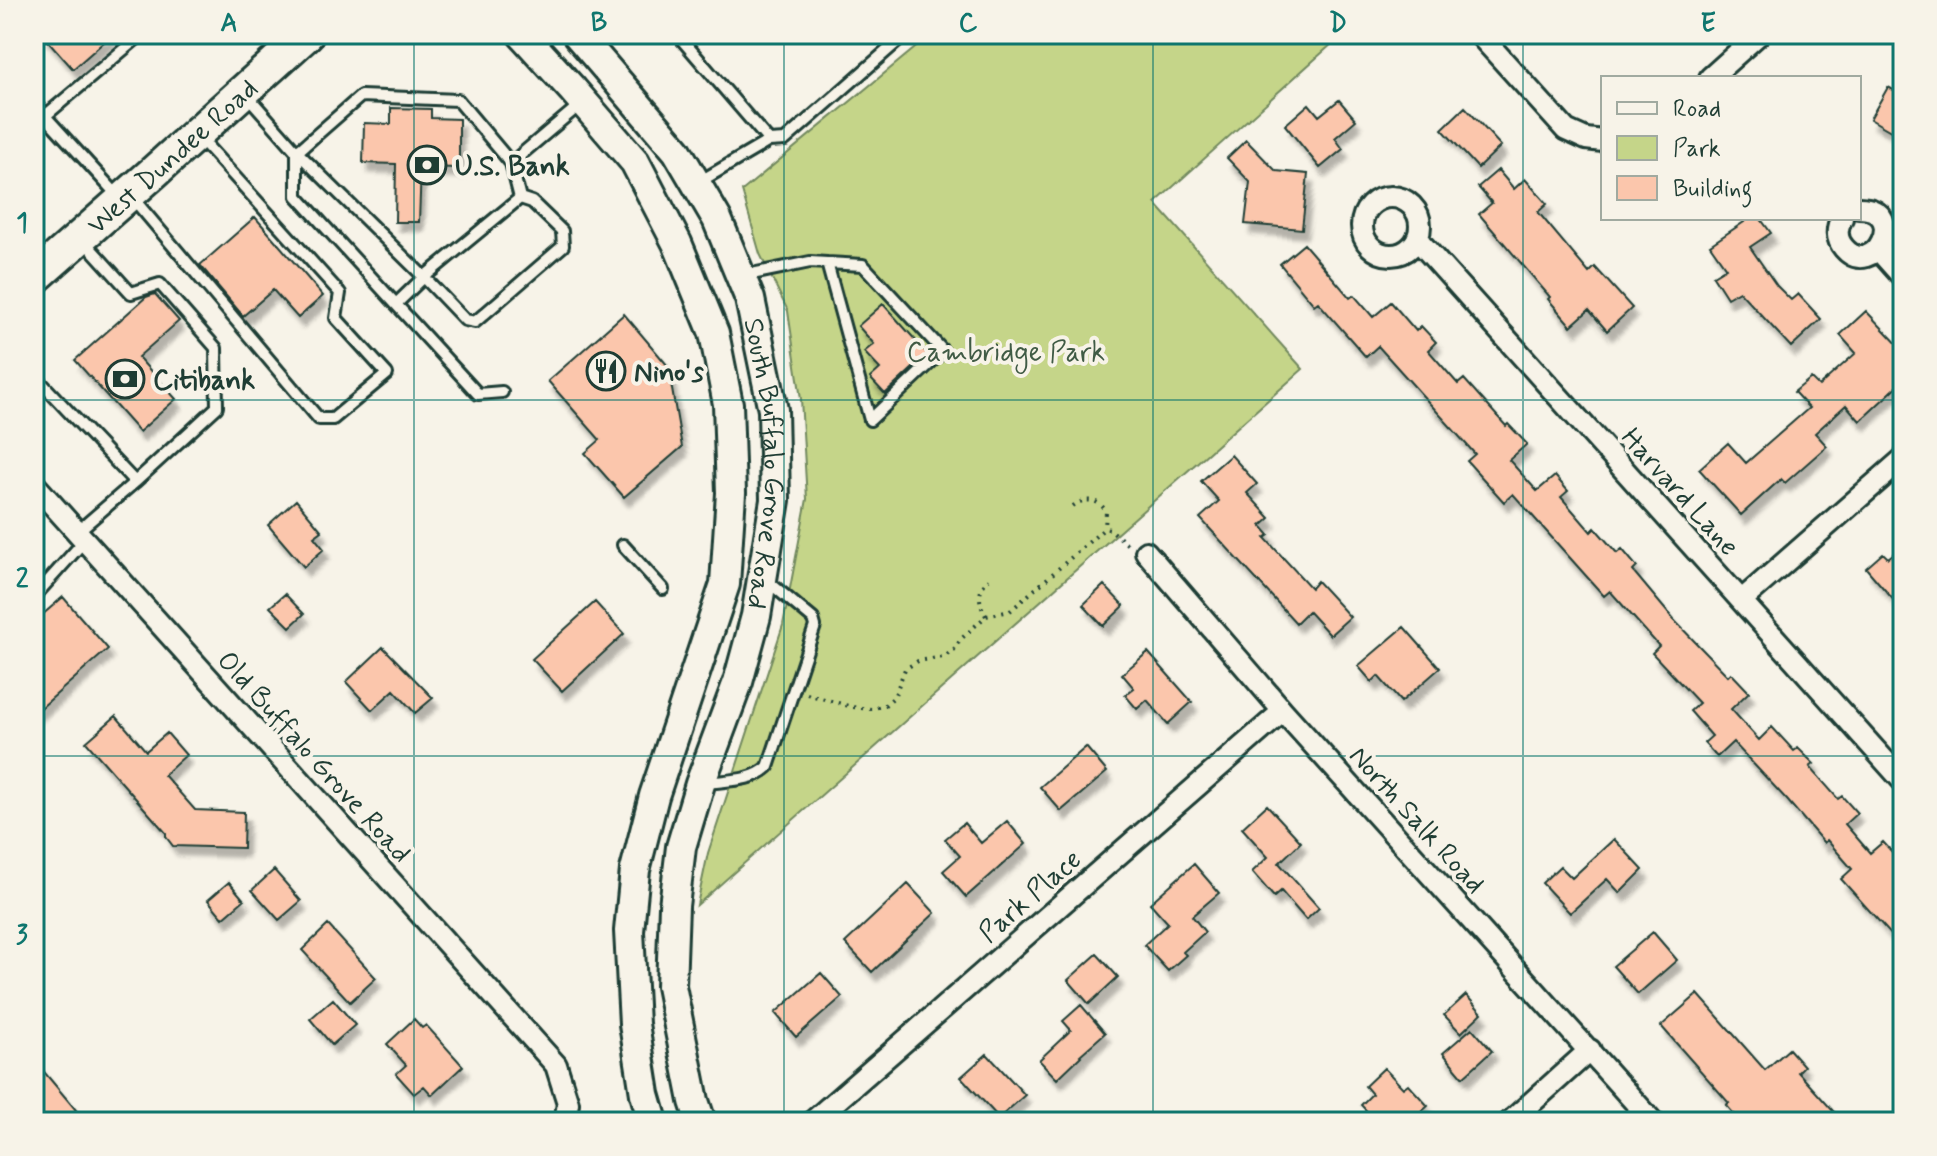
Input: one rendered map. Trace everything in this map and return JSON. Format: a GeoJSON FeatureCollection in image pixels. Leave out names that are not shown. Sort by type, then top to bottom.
{"type":"FeatureCollection","features":[{"type":"Feature","properties":{"kind":"main road","name":"South Buffalo Grove Road"},"geometry":{"type":"LineString","coordinates":[[522,34],[635,162],[677,243],[714,333],[728,404],[731,493],[725,584],[654,796],[635,870],[629,931],[634,1024],[645,1094],[653,1122]]}},
{"type":"Feature","properties":{"kind":"main road","name":"South Buffalo Grove Road"},"geometry":{"type":"LineString","coordinates":[[577,34],[677,151],[717,219],[750,299],[773,410],[775,500],[756,616],[738,682],[700,784],[681,847],[674,906],[671,986],[701,1122]]}},
{"type":"Feature","properties":{"kind":"main road","name":"West Dundee Road"},"geometry":{"type":"LineString","coordinates":[[34,278],[244,92],[295,41]]}},
{"type":"Feature","properties":{"kind":"street"},"geometry":{"type":"LineString","coordinates":[[1479,34],[1566,130],[1586,139],[1601,141]]}},
{"type":"Feature","properties":{"kind":"street"},"geometry":{"type":"LineString","coordinates":[[1712,76],[1759,34]]}},
{"type":"Feature","properties":{"kind":"street"},"geometry":{"type":"LineString","coordinates":[[1841,220],[1837,231],[1842,246],[1848,252],[1863,256],[1871,254],[1878,249],[1885,236],[1883,221],[1872,210],[1861,208]]}},
{"type":"Feature","properties":{"kind":"street","name":"Harvard Lane"},"geometry":{"type":"LineString","coordinates":[[1417,239],[1903,781]]}},
{"type":"Feature","properties":{"kind":"street"},"geometry":{"type":"LineString","coordinates":[[1878,249],[1903,277]]}},
{"type":"Feature","properties":{"kind":"street"},"geometry":{"type":"LineString","coordinates":[[1742,600],[1903,459]]}},
{"type":"Feature","properties":{"kind":"street","name":"Old Buffalo Grove Road"},"geometry":{"type":"LineString","coordinates":[[34,484],[556,1065],[568,1103],[565,1122]]}},
{"type":"Feature","properties":{"kind":"street","name":"North Salk Road"},"geometry":{"type":"LineString","coordinates":[[1146,552],[1283,711],[1653,1122]]}},
{"type":"Feature","properties":{"kind":"street","name":"Park Place"},"geometry":{"type":"LineString","coordinates":[[812,1122],[1283,711]]}},
{"type":"Feature","properties":{"kind":"street"},"geometry":{"type":"LineString","coordinates":[[1510,1122],[1590,1050]]}},
{"type":"Feature","properties":{"kind":"lane"},"geometry":{"type":"LineString","coordinates":[[45,116],[142,34]]}},
{"type":"Feature","properties":{"kind":"lane"},"geometry":{"type":"LineString","coordinates":[[677,34],[769,141]]}},
{"type":"Feature","properties":{"kind":"lane"},"geometry":{"type":"LineString","coordinates":[[696,183],[769,141],[785,140],[906,34]]}},
{"type":"Feature","properties":{"kind":"lane"},"geometry":{"type":"LineString","coordinates":[[244,92],[297,152],[465,320],[475,322],[563,246],[562,231],[532,202],[520,198]]}},
{"type":"Feature","properties":{"kind":"lane"},"geometry":{"type":"LineString","coordinates":[[502,392],[478,394],[297,196],[297,152],[361,96],[458,100],[511,163],[520,198]]}},
{"type":"Feature","properties":{"kind":"lane"},"geometry":{"type":"LineString","coordinates":[[34,100],[45,116],[126,198],[319,419],[333,419],[387,374],[336,318],[340,293],[196,134]]}},
{"type":"Feature","properties":{"kind":"lane"},"geometry":{"type":"LineString","coordinates":[[511,163],[584,102]]}},
{"type":"Feature","properties":{"kind":"lane"},"geometry":{"type":"LineString","coordinates":[[396,304],[520,198]]}},
{"type":"Feature","properties":{"kind":"lane"},"geometry":{"type":"LineString","coordinates":[[34,597],[81,536],[217,407],[216,348],[160,284],[131,293],[80,237]]}},
{"type":"Feature","properties":{"kind":"lane"},"geometry":{"type":"LineString","coordinates":[[741,277],[810,262],[863,265],[943,351],[870,420],[827,263]]}},
{"type":"Feature","properties":{"kind":"lane"},"geometry":{"type":"LineString","coordinates":[[34,375],[135,482]]}},
{"type":"Feature","properties":{"kind":"lane"},"geometry":{"type":"LineString","coordinates":[[623,545],[663,589]]}},
{"type":"Feature","properties":{"kind":"lane"},"geometry":{"type":"LineString","coordinates":[[700,784],[752,777],[768,767],[815,626],[813,619],[762,576]]}},
{"type":"Feature","properties":{"kind":"path"},"geometry":{"type":"LineString","coordinates":[[793,690],[852,707],[871,709],[885,705],[894,697],[905,669],[918,661],[944,657],[986,616],[1010,611],[1105,528],[1106,511],[1098,503],[1083,500],[1073,506]]}},
{"type":"Feature","properties":{"kind":"path"},"geometry":{"type":"LineString","coordinates":[[1105,528],[1129,547],[1146,552]]}},
{"type":"Feature","properties":{"kind":"path"},"geometry":{"type":"LineString","coordinates":[[986,616],[979,600],[981,589],[989,579]]}},
{"type":"Feature","properties":{"kind":"green space","name":"Cambridge Park"},"geometry":{"type":"Polygon","coordinates":[[[932,34],[1343,34],[1155,203],[1303,369],[697,905],[708,853],[783,625],[807,499],[801,399],[788,311],[760,254],[742,191],[932,34]]]}},
{"type":"Feature","properties":{"kind":"building"},"geometry":{"type":"Polygon","coordinates":[[[42,34],[113,34],[73,69],[42,34]]]}},
{"type":"Feature","properties":{"kind":"building"},"geometry":{"type":"Polygon","coordinates":[[[1888,87],[1903,95],[1903,138],[1870,119],[1888,87]]]}},
{"type":"Feature","properties":{"kind":"building"},"geometry":{"type":"Polygon","coordinates":[[[1339,100],[1356,120],[1335,138],[1343,149],[1320,168],[1285,125],[1309,104],[1319,116],[1339,100]]]}},
{"type":"Feature","properties":{"kind":"building"},"geometry":{"type":"Polygon","coordinates":[[[1465,107],[1501,146],[1478,168],[1442,129],[1465,107]]]}},
{"type":"Feature","properties":{"kind":"building","name":"U.S. Bank"},"geometry":{"type":"Polygon","coordinates":[[[391,108],[431,109],[431,118],[459,119],[459,168],[421,167],[419,222],[395,222],[396,164],[363,163],[364,123],[391,124],[391,108]]]}},
{"type":"Feature","properties":{"kind":"building"},"geometry":{"type":"Polygon","coordinates":[[[1246,140],[1276,171],[1308,174],[1302,229],[1245,224],[1250,182],[1227,158],[1246,140]]]}},
{"type":"Feature","properties":{"kind":"building"},"geometry":{"type":"Polygon","coordinates":[[[1498,170],[1514,189],[1525,179],[1547,204],[1538,212],[1589,273],[1595,267],[1632,308],[1607,331],[1589,310],[1571,326],[1479,214],[1492,203],[1478,187],[1498,170]]]}},
{"type":"Feature","properties":{"kind":"building"},"geometry":{"type":"Polygon","coordinates":[[[255,217],[323,296],[298,318],[273,290],[243,316],[200,265],[255,217]]]}},
{"type":"Feature","properties":{"kind":"building"},"geometry":{"type":"Polygon","coordinates":[[[1747,220],[1761,220],[1771,233],[1750,247],[1777,286],[1791,300],[1798,294],[1821,319],[1791,347],[1739,291],[1727,298],[1713,276],[1726,268],[1710,245],[1747,220]]]}},
{"type":"Feature","properties":{"kind":"building"},"geometry":{"type":"Polygon","coordinates":[[[1304,244],[1350,298],[1354,295],[1373,317],[1391,302],[1416,331],[1421,326],[1436,342],[1428,350],[1458,384],[1464,379],[1506,426],[1508,424],[1527,444],[1509,460],[1537,491],[1555,476],[1568,491],[1561,497],[1591,532],[1595,528],[1617,553],[1622,549],[1637,567],[1633,571],[1674,620],[1728,676],[1731,673],[1749,692],[1731,709],[1759,740],[1772,727],[1794,751],[1798,748],[1814,764],[1810,767],[1838,799],[1842,796],[1857,813],[1845,824],[1870,853],[1883,842],[1903,864],[1903,948],[1841,879],[1852,869],[1827,840],[1824,843],[1733,742],[1717,757],[1704,743],[1712,736],[1690,711],[1699,703],[1652,653],[1659,646],[1610,591],[1604,596],[1513,494],[1504,502],[1467,461],[1475,454],[1378,346],[1366,357],[1318,302],[1314,305],[1280,264],[1304,244]]]}},
{"type":"Feature","properties":{"kind":"building","name":"Citibank"},"geometry":{"type":"Polygon","coordinates":[[[155,294],[179,321],[138,357],[176,399],[139,432],[75,360],[146,297],[155,294]]]}},
{"type":"Feature","properties":{"kind":"building"},"geometry":{"type":"Polygon","coordinates":[[[883,304],[928,354],[885,394],[870,378],[880,369],[864,352],[874,344],[858,326],[883,304]]]}},
{"type":"Feature","properties":{"kind":"building"},"geometry":{"type":"Polygon","coordinates":[[[1866,311],[1903,350],[1903,381],[1860,421],[1846,405],[1815,433],[1827,446],[1785,483],[1781,479],[1741,515],[1699,469],[1728,443],[1746,463],[1809,408],[1794,392],[1811,378],[1819,386],[1856,353],[1840,335],[1866,311]]]}},
{"type":"Feature","properties":{"kind":"building"},"geometry":{"type":"Polygon","coordinates":[[[624,314],[668,366],[682,447],[624,497],[585,453],[600,440],[548,381],[624,314]]]}},
{"type":"Feature","properties":{"kind":"building"},"geometry":{"type":"Polygon","coordinates":[[[1231,455],[1257,484],[1247,493],[1270,518],[1261,526],[1269,535],[1265,538],[1311,588],[1317,581],[1350,617],[1330,635],[1308,611],[1296,623],[1200,518],[1219,501],[1201,481],[1231,455]]]}},
{"type":"Feature","properties":{"kind":"building"},"geometry":{"type":"Polygon","coordinates":[[[296,500],[322,531],[314,537],[324,549],[304,567],[268,525],[296,500]]]}},
{"type":"Feature","properties":{"kind":"building"},"geometry":{"type":"Polygon","coordinates":[[[1903,546],[1903,611],[1866,568],[1883,553],[1888,558],[1903,546]]]}},
{"type":"Feature","properties":{"kind":"building"},"geometry":{"type":"Polygon","coordinates":[[[1104,585],[1124,606],[1103,626],[1083,605],[1104,585]]]}},
{"type":"Feature","properties":{"kind":"building"},"geometry":{"type":"Polygon","coordinates":[[[285,594],[304,614],[290,627],[270,607],[285,594]]]}},
{"type":"Feature","properties":{"kind":"building"},"geometry":{"type":"Polygon","coordinates":[[[63,597],[108,649],[34,714],[34,622],[63,597]]]}},
{"type":"Feature","properties":{"kind":"building"},"geometry":{"type":"Polygon","coordinates":[[[595,602],[624,634],[562,691],[532,659],[595,602]]]}},
{"type":"Feature","properties":{"kind":"building"},"geometry":{"type":"Polygon","coordinates":[[[1404,627],[1440,668],[1401,702],[1378,676],[1372,682],[1358,666],[1404,627]]]}},
{"type":"Feature","properties":{"kind":"building"},"geometry":{"type":"Polygon","coordinates":[[[383,647],[433,698],[415,713],[394,690],[372,710],[346,682],[383,647]]]}},
{"type":"Feature","properties":{"kind":"building"},"geometry":{"type":"Polygon","coordinates":[[[1148,652],[1192,702],[1168,724],[1147,700],[1137,709],[1125,695],[1134,688],[1122,674],[1148,652]]]}},
{"type":"Feature","properties":{"kind":"building"},"geometry":{"type":"Polygon","coordinates":[[[116,716],[146,751],[167,733],[186,755],[164,775],[195,810],[244,812],[243,848],[173,846],[166,833],[86,742],[116,716]]]}},
{"type":"Feature","properties":{"kind":"building"},"geometry":{"type":"Polygon","coordinates":[[[1086,747],[1107,772],[1061,811],[1040,787],[1086,747]]]}},
{"type":"Feature","properties":{"kind":"building"},"geometry":{"type":"Polygon","coordinates":[[[1267,805],[1301,842],[1279,863],[1319,908],[1306,920],[1281,891],[1274,897],[1252,872],[1268,857],[1242,828],[1267,805]]]}},
{"type":"Feature","properties":{"kind":"building"},"geometry":{"type":"Polygon","coordinates":[[[1007,821],[1026,844],[966,897],[943,871],[960,856],[945,839],[964,823],[981,843],[1007,821]]]}},
{"type":"Feature","properties":{"kind":"building"},"geometry":{"type":"Polygon","coordinates":[[[1614,839],[1643,870],[1620,893],[1607,879],[1570,913],[1542,883],[1560,866],[1572,878],[1614,839]]]}},
{"type":"Feature","properties":{"kind":"building"},"geometry":{"type":"Polygon","coordinates":[[[1194,864],[1219,893],[1192,916],[1205,932],[1168,971],[1144,945],[1168,923],[1150,903],[1194,864]]]}},
{"type":"Feature","properties":{"kind":"building"},"geometry":{"type":"Polygon","coordinates":[[[274,870],[301,901],[279,920],[252,890],[274,870]]]}},
{"type":"Feature","properties":{"kind":"building"},"geometry":{"type":"Polygon","coordinates":[[[229,882],[244,900],[223,918],[208,900],[229,882]]]}},
{"type":"Feature","properties":{"kind":"building"},"geometry":{"type":"Polygon","coordinates":[[[908,884],[935,913],[872,972],[845,943],[908,884]]]}},
{"type":"Feature","properties":{"kind":"building"},"geometry":{"type":"Polygon","coordinates":[[[328,925],[376,978],[350,1002],[302,950],[328,925]]]}},
{"type":"Feature","properties":{"kind":"building"},"geometry":{"type":"Polygon","coordinates":[[[1653,932],[1677,960],[1638,994],[1613,966],[1653,932]]]}},
{"type":"Feature","properties":{"kind":"building"},"geometry":{"type":"Polygon","coordinates":[[[1097,954],[1118,977],[1089,1004],[1068,980],[1097,954]]]}},
{"type":"Feature","properties":{"kind":"building"},"geometry":{"type":"Polygon","coordinates":[[[821,973],[842,997],[796,1037],[775,1013],[821,973]]]}},
{"type":"Feature","properties":{"kind":"building"},"geometry":{"type":"Polygon","coordinates":[[[1698,994],[1765,1070],[1789,1049],[1804,1066],[1798,1072],[1843,1122],[1741,1122],[1726,1105],[1729,1103],[1661,1026],[1698,994]]]}},
{"type":"Feature","properties":{"kind":"building"},"geometry":{"type":"Polygon","coordinates":[[[1466,995],[1482,1013],[1461,1033],[1444,1015],[1466,995]]]}},
{"type":"Feature","properties":{"kind":"building"},"geometry":{"type":"Polygon","coordinates":[[[333,999],[355,1025],[332,1045],[310,1019],[333,999]]]}},
{"type":"Feature","properties":{"kind":"building"},"geometry":{"type":"Polygon","coordinates":[[[1081,1005],[1105,1033],[1057,1079],[1039,1060],[1071,1030],[1063,1021],[1081,1005]]]}},
{"type":"Feature","properties":{"kind":"building"},"geometry":{"type":"Polygon","coordinates":[[[414,1019],[422,1028],[426,1025],[463,1066],[432,1095],[424,1086],[414,1094],[396,1074],[406,1065],[387,1044],[414,1019]]]}},
{"type":"Feature","properties":{"kind":"building"},"geometry":{"type":"Polygon","coordinates":[[[1472,1028],[1492,1051],[1463,1077],[1443,1053],[1472,1028]]]}},
{"type":"Feature","properties":{"kind":"building"},"geometry":{"type":"Polygon","coordinates":[[[987,1054],[1025,1095],[999,1118],[961,1077],[987,1054]]]}},
{"type":"Feature","properties":{"kind":"building"},"geometry":{"type":"Polygon","coordinates":[[[34,1060],[76,1110],[62,1122],[48,1122],[34,1106],[34,1060]]]}},
{"type":"Feature","properties":{"kind":"building"},"geometry":{"type":"Polygon","coordinates":[[[1384,1068],[1403,1088],[1408,1084],[1428,1106],[1410,1122],[1377,1122],[1361,1105],[1372,1094],[1365,1086],[1384,1068]]]}},
{"type":"Feature","properties":{"kind":"place","name":"U.S. Bank"},"geometry":{"type":"Point","coordinates":[427,165]}},
{"type":"Feature","properties":{"kind":"place","name":"Nino's"},"geometry":{"type":"Point","coordinates":[606,371]}},
{"type":"Feature","properties":{"kind":"place","name":"Citibank"},"geometry":{"type":"Point","coordinates":[125,379]}}]}
